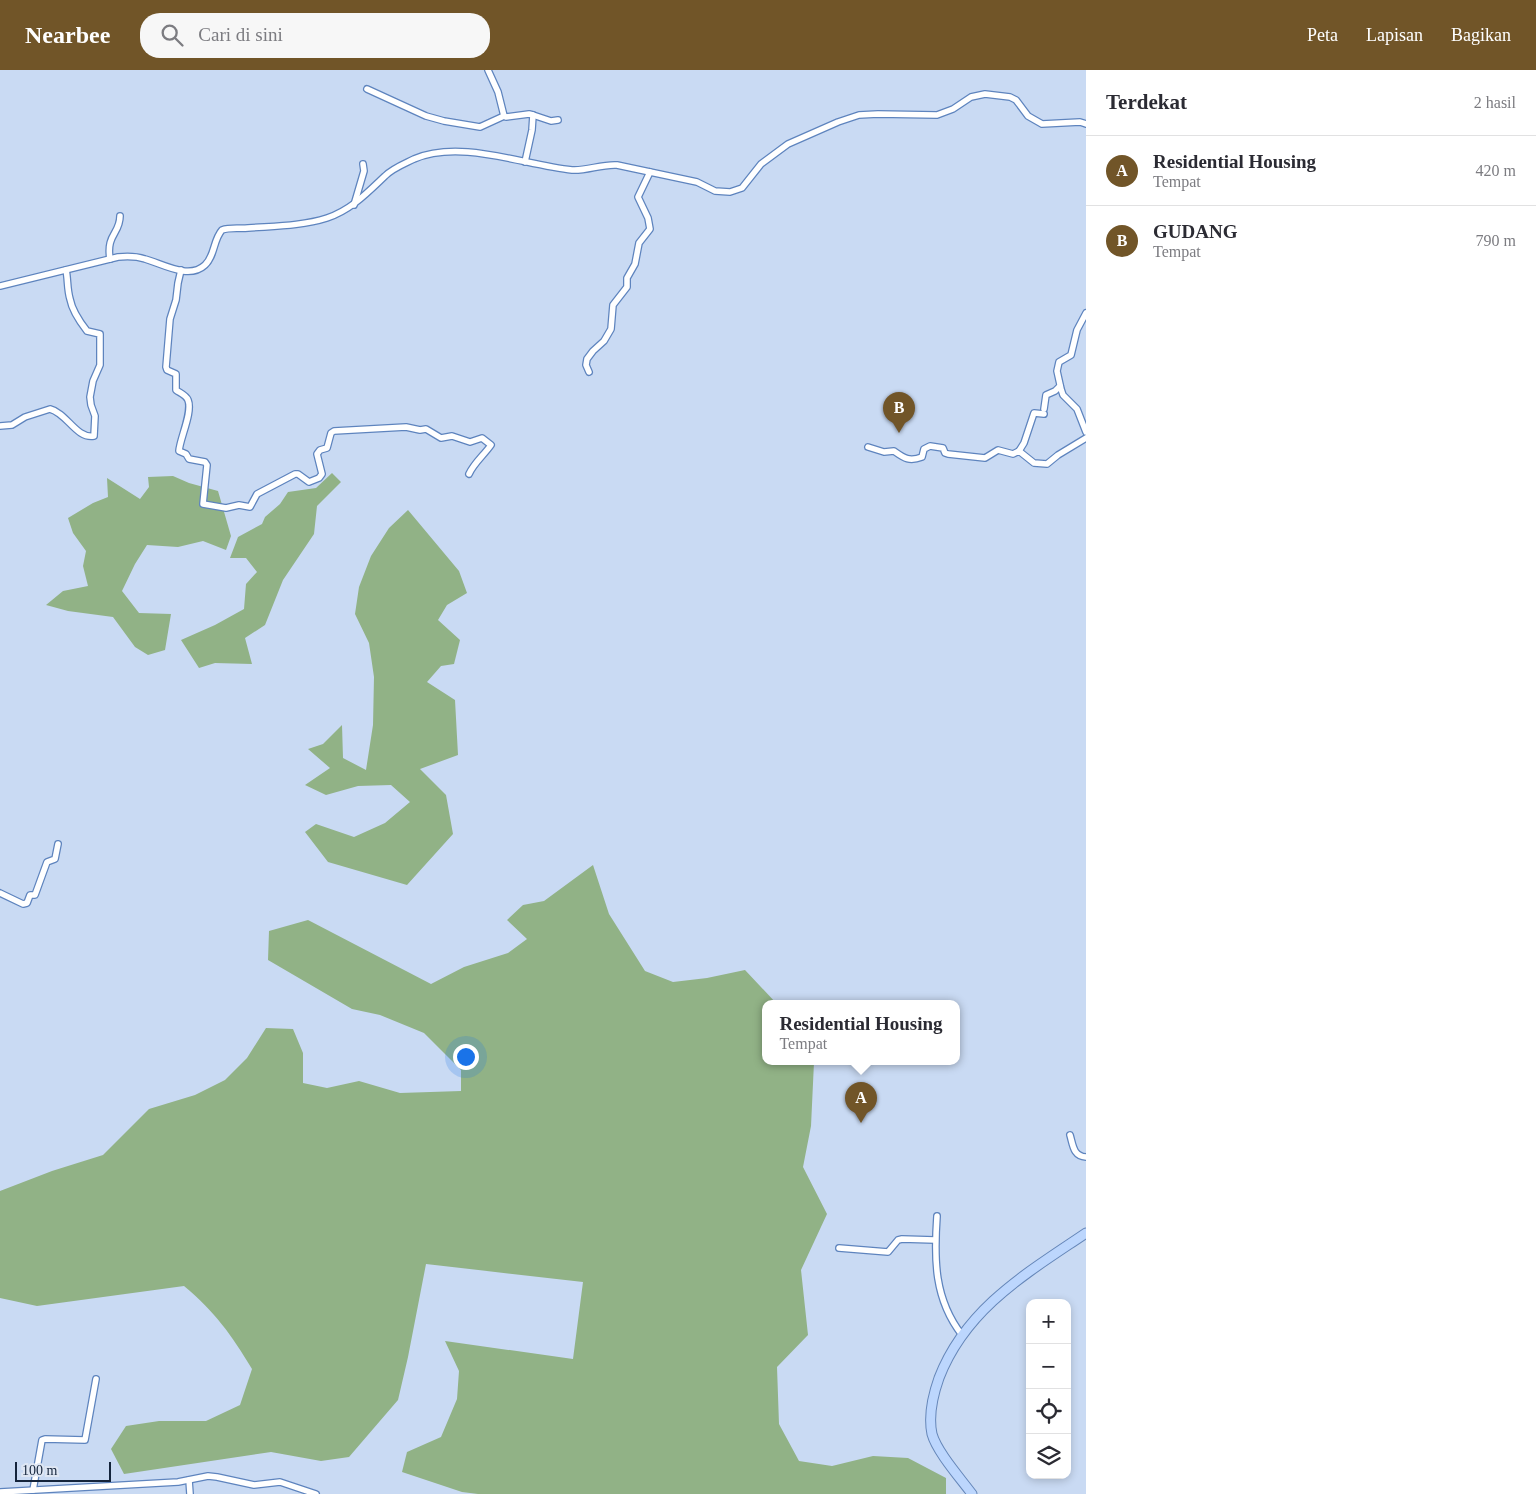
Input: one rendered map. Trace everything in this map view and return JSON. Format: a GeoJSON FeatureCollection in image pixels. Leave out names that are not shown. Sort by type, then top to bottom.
{"type":"FeatureCollection","features":[{"type":"Feature","properties":{"kind":"main road"},"geometry":{"type":"LineString","coordinates":[[972,1494],[937,1446],[932,1435],[933,1396],[947,1358],[962,1335],[983,1309],[1019,1279],[1086,1233]]}},
{"type":"Feature","properties":{"kind":"street"},"geometry":{"type":"LineString","coordinates":[[488,70],[498,92],[504,116]]}},
{"type":"Feature","properties":{"kind":"street"},"geometry":{"type":"LineString","coordinates":[[367,88],[426,116],[444,121],[480,127],[504,116],[506,118],[530,114],[551,121],[558,120]]}},
{"type":"Feature","properties":{"kind":"street"},"geometry":{"type":"LineString","coordinates":[[0,286],[110,258],[130,256],[181,270],[199,270],[207,263],[217,235],[222,230],[300,224],[343,212],[354,205],[395,168],[434,153],[449,151],[490,156],[572,170],[609,164],[697,182],[715,191],[730,192],[742,188],[756,169],[783,146],[859,115],[937,114],[953,109],[971,97],[985,94],[1010,97],[1016,100],[1028,116],[1042,124],[1075,122],[1086,124]]}},
{"type":"Feature","properties":{"kind":"street"},"geometry":{"type":"LineString","coordinates":[[525,162],[532,130],[532,115]]}},
{"type":"Feature","properties":{"kind":"street"},"geometry":{"type":"LineString","coordinates":[[354,205],[364,171],[362,164]]}},
{"type":"Feature","properties":{"kind":"street"},"geometry":{"type":"LineString","coordinates":[[589,372],[586,365],[587,359],[604,342],[611,329],[613,305],[627,288],[627,278],[635,264],[639,243],[650,229],[648,218],[638,197],[650,172]]}},
{"type":"Feature","properties":{"kind":"street"},"geometry":{"type":"LineString","coordinates":[[110,258],[109,242],[120,223],[120,216]]}},
{"type":"Feature","properties":{"kind":"street"},"geometry":{"type":"LineString","coordinates":[[0,426],[12,425],[25,417],[50,409],[63,416],[80,433],[89,437],[94,436],[95,416],[90,397],[93,381],[100,365],[100,334],[88,331],[73,308],[69,296],[66,270]]}},
{"type":"Feature","properties":{"kind":"street"},"geometry":{"type":"LineString","coordinates":[[181,270],[176,300],[170,318],[166,367],[167,370],[176,374],[176,390],[187,397],[189,404],[179,451],[186,454],[189,459],[205,462],[207,465],[203,504],[226,508],[239,505],[250,507],[257,494],[295,474],[298,474],[308,482],[319,478],[322,474],[317,454],[320,450],[327,448],[331,433],[334,431],[405,427],[420,430],[426,429],[440,438],[452,436],[471,443],[482,438],[491,445],[482,458],[474,464],[469,474]]}},
{"type":"Feature","properties":{"kind":"street"},"geometry":{"type":"LineString","coordinates":[[1086,313],[1078,330],[1071,355],[1059,362],[1057,371],[1064,395],[1078,409],[1086,432]]}},
{"type":"Feature","properties":{"kind":"street"},"geometry":{"type":"LineString","coordinates":[[868,447],[884,452],[892,450],[904,459],[911,460],[921,457],[924,449],[930,446],[943,448],[945,453],[948,454],[985,458],[998,450],[1013,454],[1020,451],[1034,413],[1044,412],[1046,395],[1055,391],[1060,386]]}},
{"type":"Feature","properties":{"kind":"street"},"geometry":{"type":"LineString","coordinates":[[1020,451],[1034,462],[1048,464],[1058,455],[1086,438]]}},
{"type":"Feature","properties":{"kind":"street"},"geometry":{"type":"LineString","coordinates":[[0,893],[26,904],[30,895],[35,895],[47,863],[55,859],[58,844]]}},
{"type":"Feature","properties":{"kind":"street"},"geometry":{"type":"LineString","coordinates":[[1070,1135],[1075,1152],[1079,1156],[1086,1157]]}},
{"type":"Feature","properties":{"kind":"street"},"geometry":{"type":"LineString","coordinates":[[937,1216],[937,1277],[942,1301],[952,1323],[962,1335]]}},
{"type":"Feature","properties":{"kind":"street"},"geometry":{"type":"LineString","coordinates":[[839,1248],[888,1252],[898,1240],[902,1239],[936,1240]]}},
{"type":"Feature","properties":{"kind":"street"},"geometry":{"type":"LineString","coordinates":[[33,1490],[43,1439],[85,1439],[96,1379]]}},
{"type":"Feature","properties":{"kind":"street"},"geometry":{"type":"LineString","coordinates":[[0,1492],[178,1482],[217,1476],[254,1485],[280,1482],[316,1494]]}},
{"type":"Feature","properties":{"kind":"street"},"geometry":{"type":"LineString","coordinates":[[189,1480],[190,1494]]}},
{"type":"Feature","properties":{"kind":"green space"},"geometry":{"type":"Polygon","coordinates":[[[332,473],[341,482],[317,506],[314,534],[283,580],[265,625],[245,638],[252,664],[215,663],[199,668],[181,640],[215,625],[244,609],[246,584],[257,572],[246,558],[230,558],[238,537],[262,524],[265,517],[280,504],[288,492],[316,488],[332,473]]]}},
{"type":"Feature","properties":{"kind":"green space"},"geometry":{"type":"Polygon","coordinates":[[[173,476],[189,483],[218,491],[231,536],[226,550],[203,541],[178,547],[147,545],[135,564],[122,591],[139,613],[171,614],[165,650],[148,655],[135,647],[113,617],[68,611],[46,605],[63,591],[88,586],[83,566],[86,551],[73,533],[68,518],[93,503],[108,497],[107,478],[140,499],[149,487],[148,477],[173,476]]]}},
{"type":"Feature","properties":{"kind":"green space"},"geometry":{"type":"Polygon","coordinates":[[[408,510],[459,571],[467,593],[447,605],[438,620],[460,640],[454,664],[441,666],[427,682],[455,700],[458,755],[420,769],[446,795],[453,834],[407,885],[328,862],[305,832],[316,824],[354,837],[385,823],[410,802],[391,785],[358,786],[326,795],[305,785],[330,768],[308,749],[323,744],[342,725],[343,758],[366,770],[373,725],[374,677],[369,643],[355,614],[359,587],[371,556],[389,528],[408,510]]]}},
{"type":"Feature","properties":{"kind":"green space"},"geometry":{"type":"Polygon","coordinates":[[[593,865],[609,914],[645,971],[673,982],[707,978],[745,970],[773,1000],[762,1000],[762,1065],[814,1065],[811,1126],[803,1167],[827,1214],[801,1270],[808,1335],[777,1367],[779,1424],[799,1461],[832,1466],[873,1456],[908,1458],[946,1478],[946,1494],[478,1494],[462,1492],[402,1472],[407,1452],[441,1437],[457,1399],[459,1371],[445,1341],[573,1359],[583,1282],[426,1264],[398,1400],[349,1457],[321,1461],[271,1452],[124,1474],[111,1449],[126,1426],[159,1421],[206,1421],[240,1405],[252,1369],[237,1345],[205,1305],[184,1286],[37,1306],[0,1298],[0,1191],[52,1171],[103,1155],[149,1109],[195,1095],[225,1080],[247,1058],[266,1028],[293,1029],[303,1053],[303,1083],[327,1088],[359,1081],[400,1093],[461,1091],[461,1070],[424,1033],[380,1015],[352,1009],[268,960],[269,931],[308,920],[431,984],[464,967],[508,953],[527,939],[507,920],[523,905],[544,901],[593,865]]]}},
{"type":"Feature","properties":{"kind":"place","name":"GUDANG"},"geometry":{"type":"Point","coordinates":[899,433]}},
{"type":"Feature","properties":{"kind":"place","name":"Residential Housing"},"geometry":{"type":"Point","coordinates":[861,1123]}}]}
